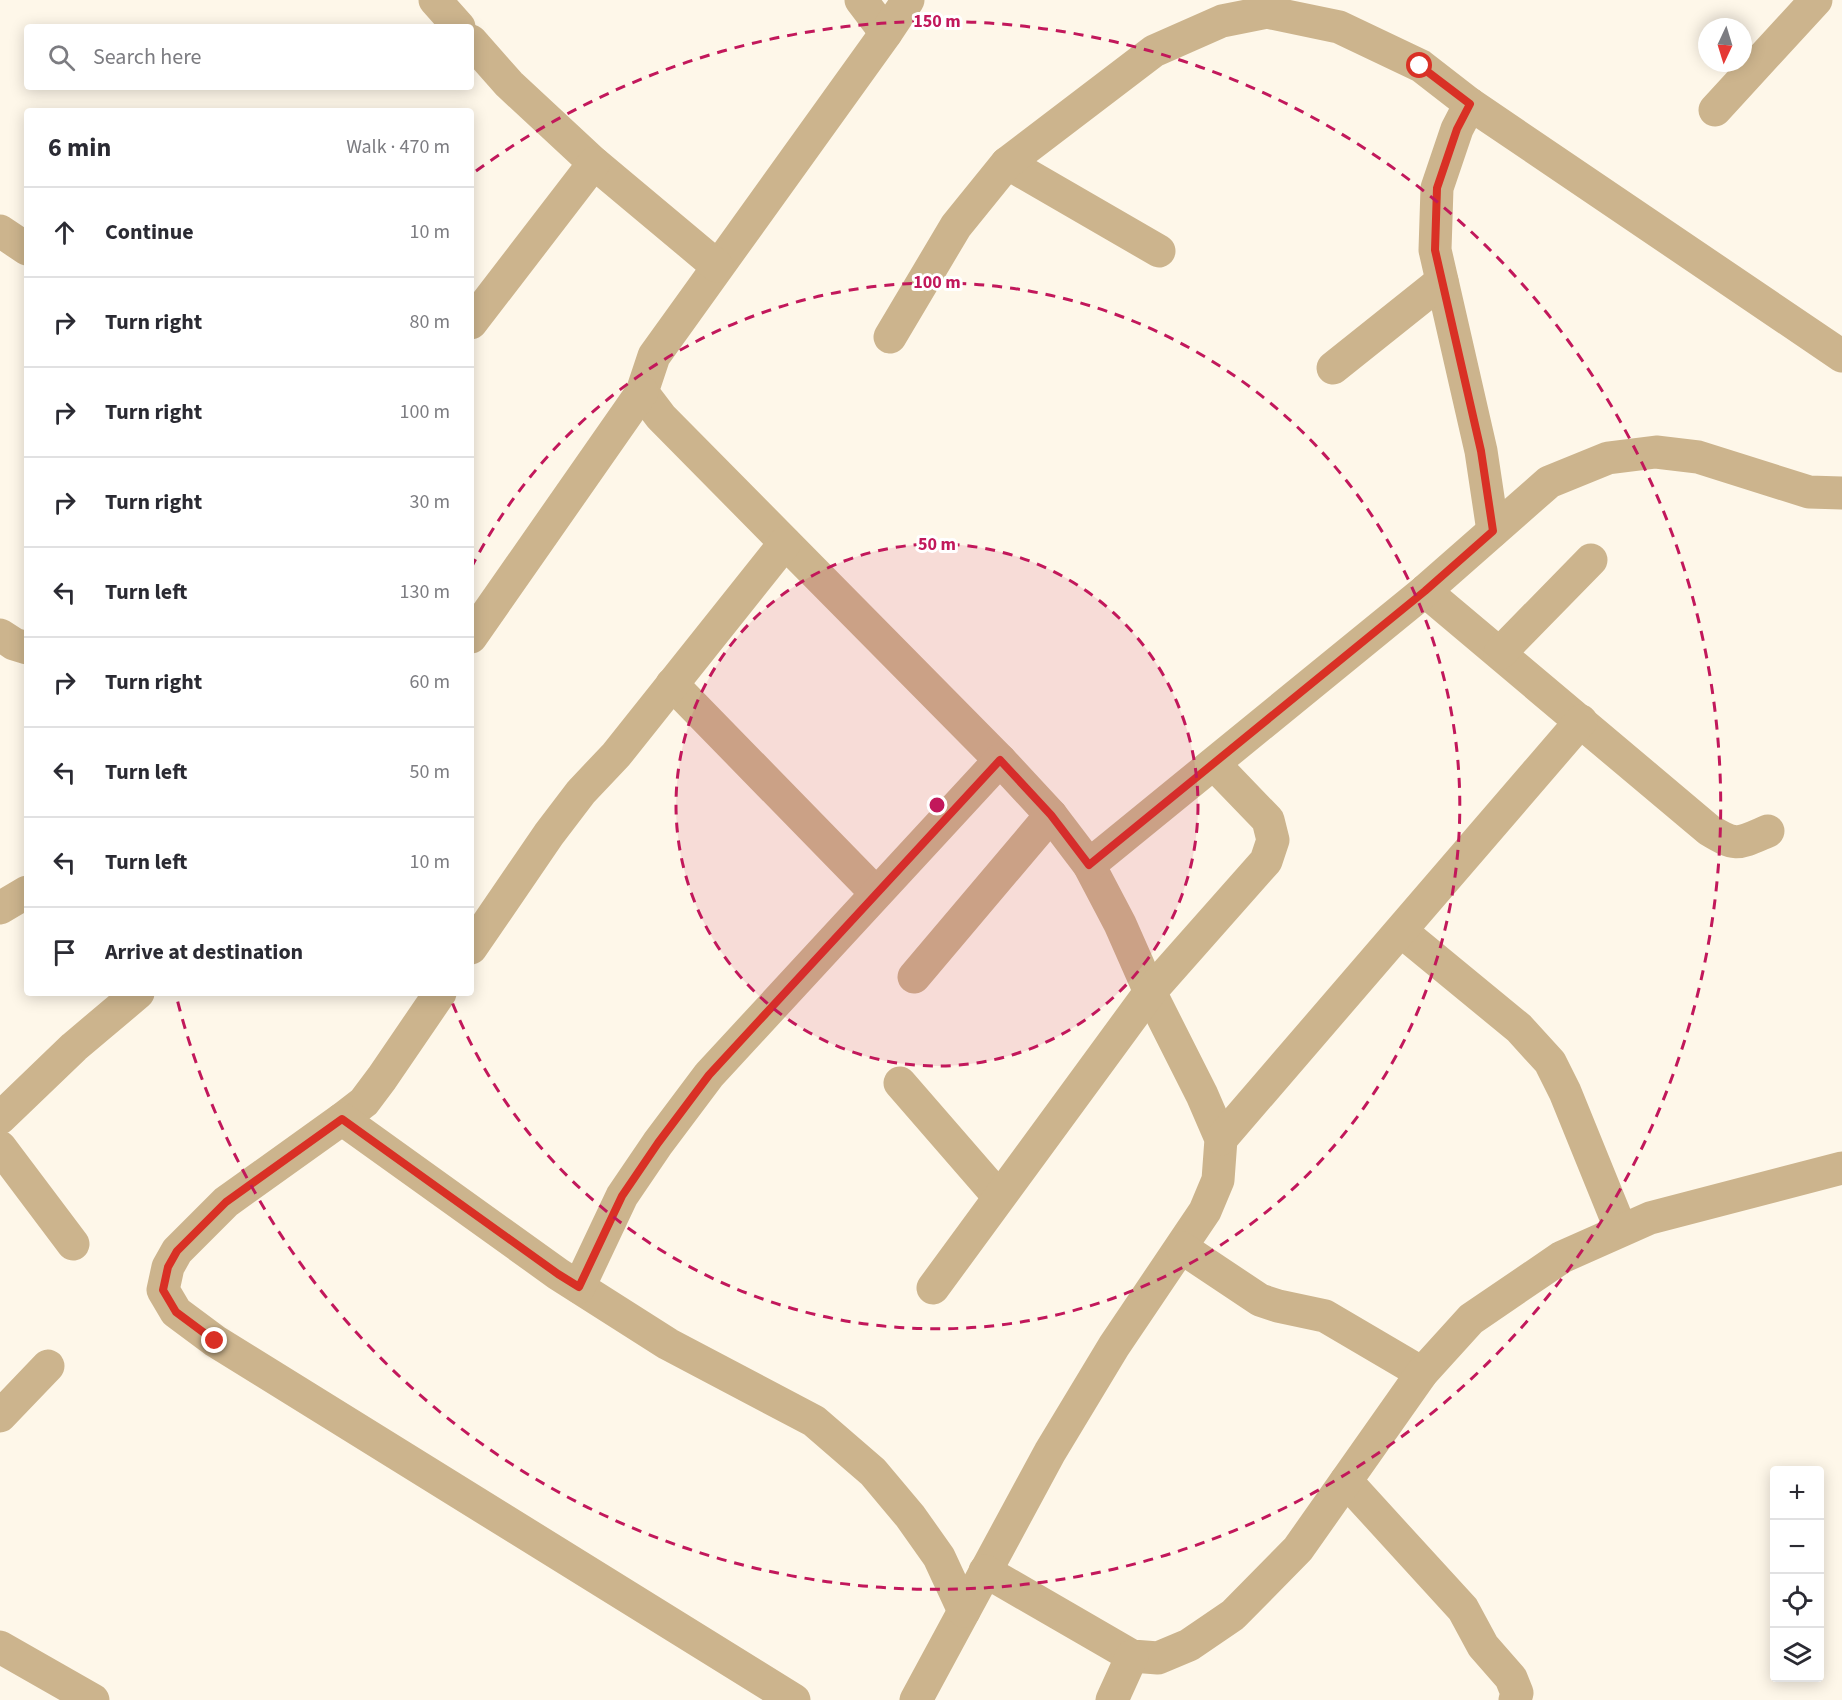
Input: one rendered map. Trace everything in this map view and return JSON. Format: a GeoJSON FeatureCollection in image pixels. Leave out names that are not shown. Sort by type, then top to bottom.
{"type":"FeatureCollection","features":[{"type":"Feature","properties":{"kind":"street"},"geometry":{"type":"LineString","coordinates":[[435,0],[456,24]]}},
{"type":"Feature","properties":{"kind":"street"},"geometry":{"type":"LineString","coordinates":[[861,0],[886,33]]}},
{"type":"Feature","properties":{"kind":"street"},"geometry":{"type":"LineString","coordinates":[[474,633],[642,392],[654,356],[908,0]]}},
{"type":"Feature","properties":{"kind":"street"},"geometry":{"type":"LineString","coordinates":[[1715,110],[1816,0]]}},
{"type":"Feature","properties":{"kind":"street"},"geometry":{"type":"LineString","coordinates":[[890,337],[957,226],[1007,163],[1154,51],[1222,21],[1267,12],[1327,12],[1339,27],[1420,66],[1470,104],[1842,356]]}},
{"type":"Feature","properties":{"kind":"street"},"geometry":{"type":"LineString","coordinates":[[474,44],[509,84],[594,163],[717,266]]}},
{"type":"Feature","properties":{"kind":"street"},"geometry":{"type":"LineString","coordinates":[[1470,104],[1457,129],[1437,188],[1435,250],[1481,451],[1493,531]]}},
{"type":"Feature","properties":{"kind":"street"},"geometry":{"type":"LineString","coordinates":[[474,319],[594,163]]}},
{"type":"Feature","properties":{"kind":"street"},"geometry":{"type":"LineString","coordinates":[[1007,163],[1159,251]]}},
{"type":"Feature","properties":{"kind":"street"},"geometry":{"type":"LineString","coordinates":[[0,231],[24,247]]}},
{"type":"Feature","properties":{"kind":"street"},"geometry":{"type":"LineString","coordinates":[[1333,368],[1442,280]]}},
{"type":"Feature","properties":{"kind":"street"},"geometry":{"type":"LineString","coordinates":[[642,392],[661,417],[1000,760],[1051,815],[1089,865],[1120,924],[1221,1139],[1218,1180],[1205,1211],[1114,1346],[1050,1452],[916,1700]]}},
{"type":"Feature","properties":{"kind":"street"},"geometry":{"type":"LineString","coordinates":[[1089,865],[1425,591],[1549,482],[1608,458],[1656,452],[1698,457],[1809,492],[1842,492]]}},
{"type":"Feature","properties":{"kind":"street"},"geometry":{"type":"LineString","coordinates":[[475,932],[581,792],[615,755],[785,543]]}},
{"type":"Feature","properties":{"kind":"street"},"geometry":{"type":"LineString","coordinates":[[1500,654],[1591,560]]}},
{"type":"Feature","properties":{"kind":"street"},"geometry":{"type":"LineString","coordinates":[[1425,591],[1708,830],[1729,842],[1744,841],[1768,831]]}},
{"type":"Feature","properties":{"kind":"street"},"geometry":{"type":"LineString","coordinates":[[0,635],[24,647]]}},
{"type":"Feature","properties":{"kind":"street"},"geometry":{"type":"LineString","coordinates":[[672,684],[876,893]]}},
{"type":"Feature","properties":{"kind":"street"},"geometry":{"type":"LineString","coordinates":[[1221,1139],[1581,721]]}},
{"type":"Feature","properties":{"kind":"street"},"geometry":{"type":"LineString","coordinates":[[579,1287],[622,1196],[709,1075],[1000,760]]}},
{"type":"Feature","properties":{"kind":"street"},"geometry":{"type":"LineString","coordinates":[[933,1288],[1150,992],[1266,861],[1273,840],[1268,820],[1214,764]]}},
{"type":"Feature","properties":{"kind":"street"},"geometry":{"type":"LineString","coordinates":[[914,977],[1051,815]]}},
{"type":"Feature","properties":{"kind":"street"},"geometry":{"type":"LineString","coordinates":[[0,908],[24,894]]}},
{"type":"Feature","properties":{"kind":"street"},"geometry":{"type":"LineString","coordinates":[[1401,931],[1519,1028],[1550,1062],[1565,1092],[1620,1230]]}},
{"type":"Feature","properties":{"kind":"street"},"geometry":{"type":"LineString","coordinates":[[0,1118],[74,1047],[134,996]]}},
{"type":"Feature","properties":{"kind":"street"},"geometry":{"type":"LineString","coordinates":[[438,996],[364,1102],[226,1202],[177,1251],[168,1267],[163,1290],[176,1312],[215,1341],[794,1700]]}},
{"type":"Feature","properties":{"kind":"street"},"geometry":{"type":"LineString","coordinates":[[900,1083],[999,1197]]}},
{"type":"Feature","properties":{"kind":"street"},"geometry":{"type":"LineString","coordinates":[[342,1119],[558,1274],[668,1344],[814,1421],[873,1472],[910,1516],[939,1557],[964,1611]]}},
{"type":"Feature","properties":{"kind":"street"},"geometry":{"type":"LineString","coordinates":[[0,1147],[73,1244]]}},
{"type":"Feature","properties":{"kind":"street"},"geometry":{"type":"LineString","coordinates":[[985,1571],[1132,1656],[1158,1658],[1189,1646],[1233,1615],[1298,1549],[1422,1373],[1471,1319],[1562,1257],[1620,1230],[1650,1218],[1842,1168]]}},
{"type":"Feature","properties":{"kind":"street"},"geometry":{"type":"LineString","coordinates":[[1182,1248],[1260,1300],[1325,1316],[1422,1373]]}},
{"type":"Feature","properties":{"kind":"street"},"geometry":{"type":"LineString","coordinates":[[0,1416],[48,1366]]}},
{"type":"Feature","properties":{"kind":"street"},"geometry":{"type":"LineString","coordinates":[[1346,1481],[1462,1610],[1483,1646],[1511,1678],[1517,1693],[1515,1700]]}},
{"type":"Feature","properties":{"kind":"street"},"geometry":{"type":"LineString","coordinates":[[0,1647],[93,1700]]}},
{"type":"Feature","properties":{"kind":"street"},"geometry":{"type":"LineString","coordinates":[[1112,1700],[1132,1656]]}},
{"type":"Feature","properties":{"kind":"route"},"geometry":{"type":"LineString","coordinates":[[215,1341],[176,1312],[163,1290],[168,1267],[177,1251],[226,1202],[342,1119],[579,1287],[622,1196],[709,1075],[1000,760],[1051,815],[1089,865],[1425,591],[1493,531],[1481,451],[1435,250],[1437,188],[1457,129],[1470,104],[1420,66]]}}]}
